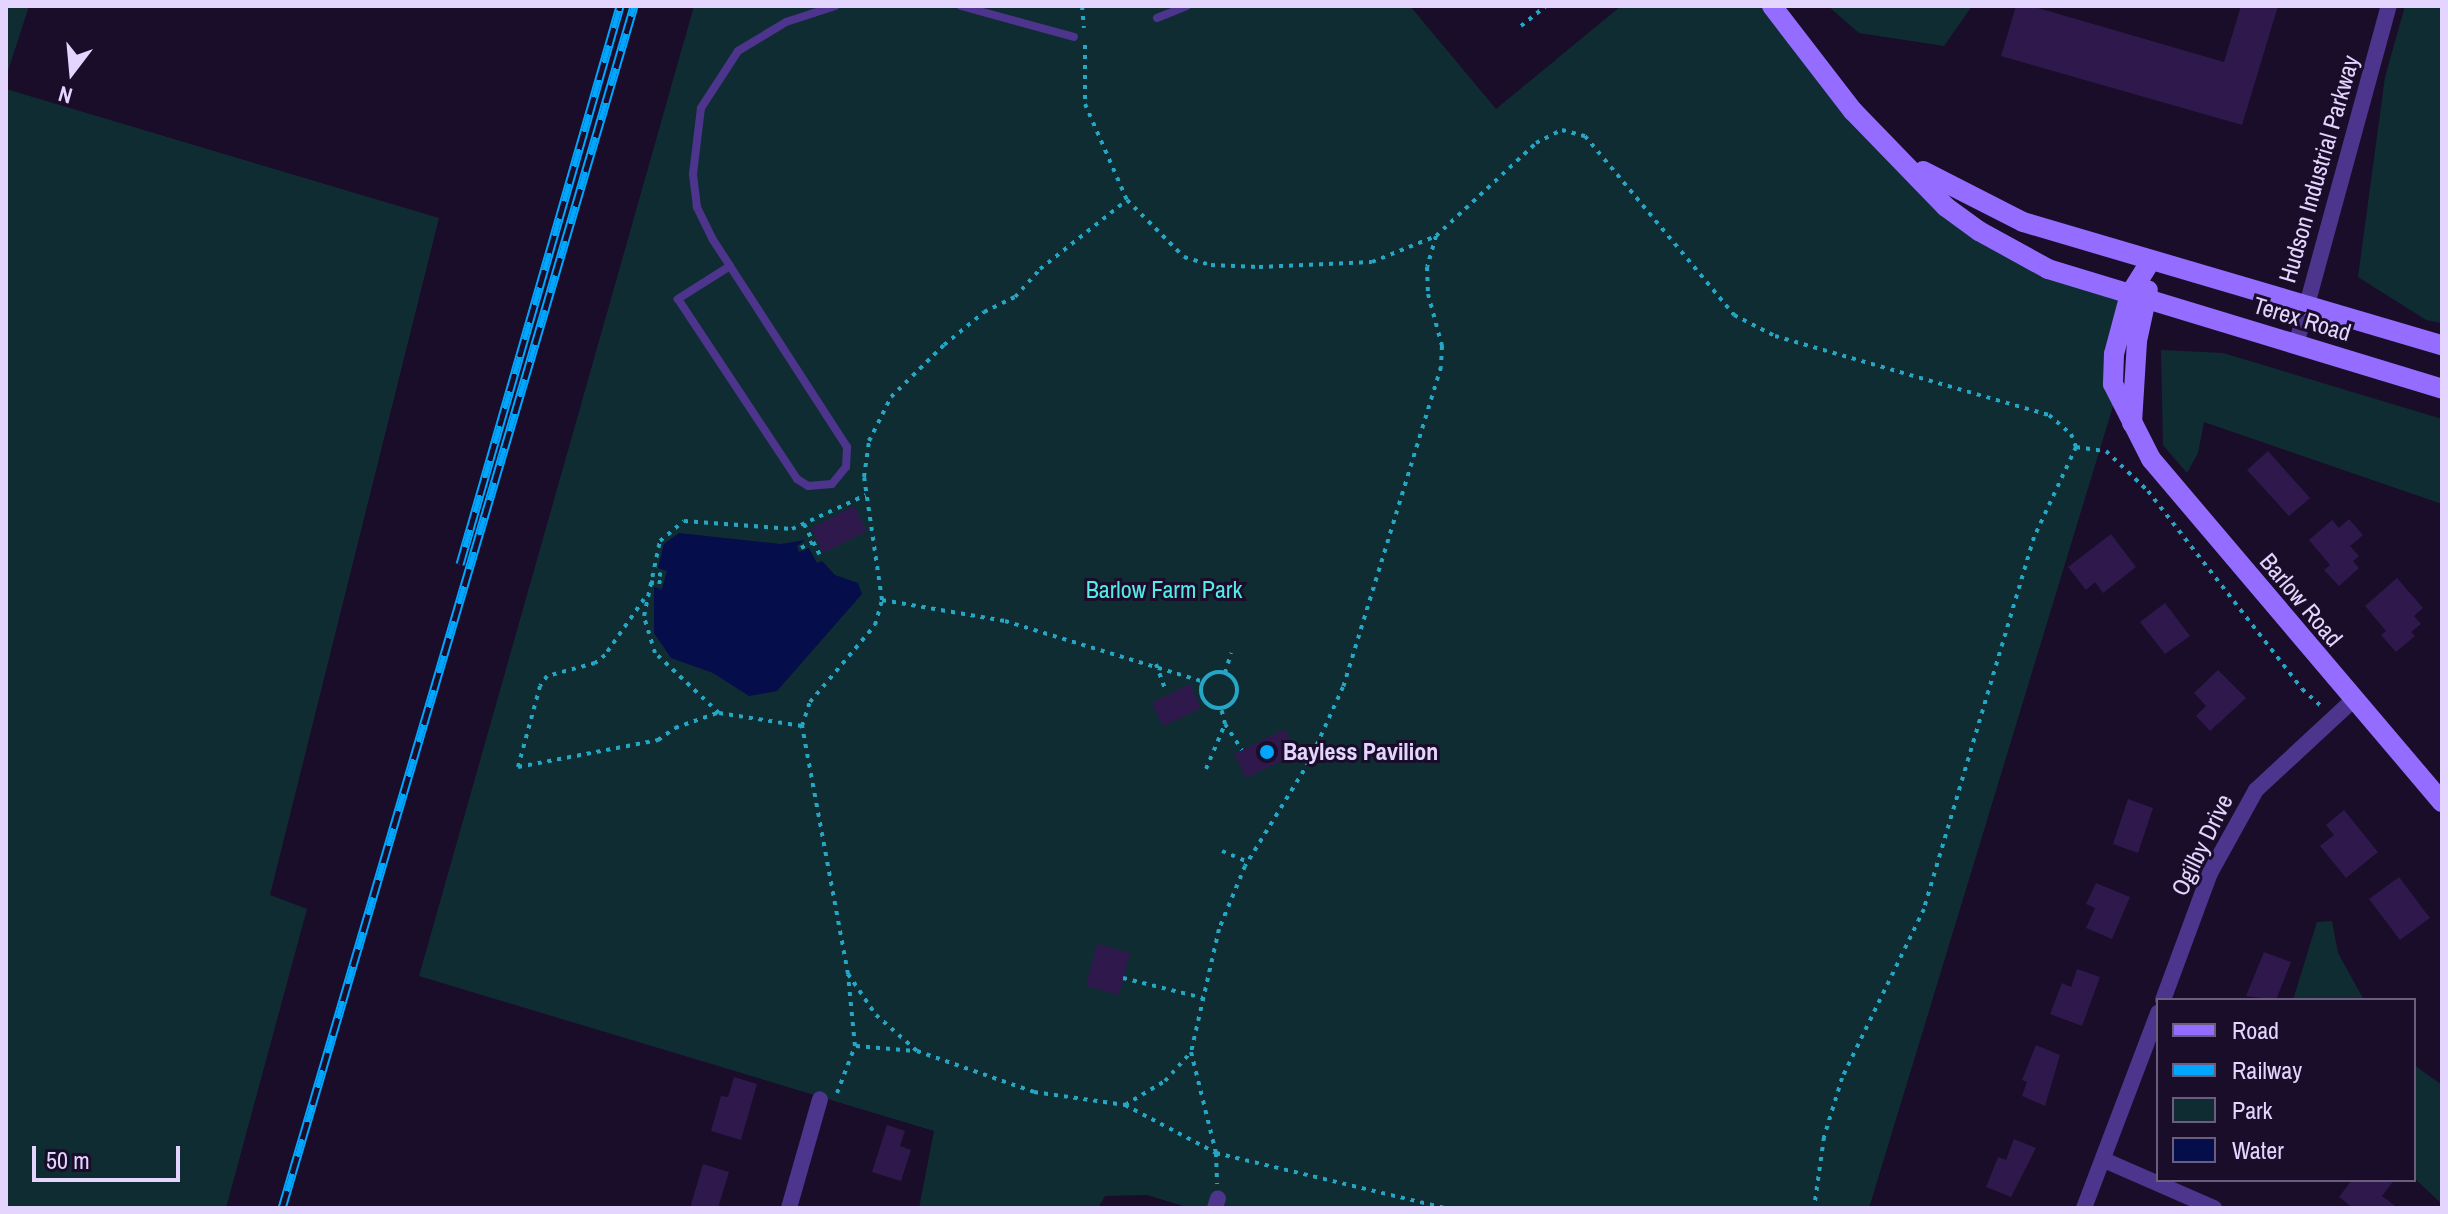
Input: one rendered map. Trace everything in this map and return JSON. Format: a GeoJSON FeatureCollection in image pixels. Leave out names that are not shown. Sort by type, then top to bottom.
{"type":"FeatureCollection","features":[{"type":"Feature","properties":{"kind":"street"},"geometry":{"type":"LineString","coordinates":[[1772,6],[1853,111],[1903,159],[1946,207],[1979,231],[2048,269],[2138,297]]}},
{"type":"Feature","properties":{"kind":"street","name":"Hudson Industrial Parkway"},"geometry":{"type":"LineString","coordinates":[[2296,345],[2389,6]]}},
{"type":"Feature","properties":{"kind":"street"},"geometry":{"type":"LineString","coordinates":[[1903,159],[1975,201],[2023,222],[2150,262]]}},
{"type":"Feature","properties":{"kind":"street","name":"Terex Road"},"geometry":{"type":"LineString","coordinates":[[2150,262],[2442,345]]}},
{"type":"Feature","properties":{"kind":"street","name":"Barlow Road"},"geometry":{"type":"LineString","coordinates":[[2150,262],[2114,354],[2113,384],[2132,423],[2172,489],[2442,802]]}},
{"type":"Feature","properties":{"kind":"street","name":"Terex Road"},"geometry":{"type":"LineString","coordinates":[[2138,297],[2442,389]]}},
{"type":"Feature","properties":{"kind":"street","name":"Ogilby Drive"},"geometry":{"type":"LineString","coordinates":[[2164,998],[2210,873],[2256,790],[2352,701]]}},
{"type":"Feature","properties":{"kind":"street"},"geometry":{"type":"LineString","coordinates":[[2084,1208],[2156,1018]]}},
{"type":"Feature","properties":{"kind":"street"},"geometry":{"type":"LineString","coordinates":[[789,1208],[820,1099]]}},
{"type":"Feature","properties":{"kind":"street"},"geometry":{"type":"LineString","coordinates":[[2104,1160],[2214,1208]]}},
{"type":"Feature","properties":{"kind":"lane"},"geometry":{"type":"LineString","coordinates":[[961,6],[979,8],[1074,37]]}},
{"type":"Feature","properties":{"kind":"lane"},"geometry":{"type":"LineString","coordinates":[[1157,18],[1187,6]]}},
{"type":"Feature","properties":{"kind":"lane"},"geometry":{"type":"LineString","coordinates":[[730,266],[678,299],[797,479],[808,486],[832,484],[846,467],[847,447],[730,266],[697,207],[694,145],[701,108],[738,51],[762,34],[828,7]]}},
{"type":"Feature","properties":{"kind":"path"},"geometry":{"type":"LineString","coordinates":[[1521,26],[1546,6]]}},
{"type":"Feature","properties":{"kind":"path"},"geometry":{"type":"LineString","coordinates":[[1085,48],[1085,104],[1127,200],[1184,257],[1211,265],[1372,262],[1436,236],[1536,143],[1562,130],[1585,136],[1734,315],[1775,336],[2049,415],[2071,434],[2076,447],[2034,537],[1924,909],[1842,1078],[1824,1137],[1814,1208]]}},
{"type":"Feature","properties":{"kind":"path"},"geometry":{"type":"LineString","coordinates":[[820,1099],[837,1093],[855,1046],[848,974],[802,726],[810,702],[875,625],[882,600],[866,495],[869,441],[891,397],[944,345],[984,312],[1015,297],[1040,269],[1127,200]]}},
{"type":"Feature","properties":{"kind":"path"},"geometry":{"type":"LineString","coordinates":[[1216,1203],[1216,1153],[1191,1052],[1203,998],[1219,929],[1248,862],[1309,762],[1343,687],[1436,382],[1442,346],[1428,294],[1427,267],[1436,236]]}},
{"type":"Feature","properties":{"kind":"path"},"geometry":{"type":"LineString","coordinates":[[2076,447],[2106,451],[2148,491],[2302,689],[2333,716]]}},
{"type":"Feature","properties":{"kind":"path"},"geometry":{"type":"LineString","coordinates":[[719,713],[655,653],[645,628],[646,597],[660,541],[684,521],[792,529],[866,495]]}},
{"type":"Feature","properties":{"kind":"path"},"geometry":{"type":"LineString","coordinates":[[804,524],[822,559]]}},
{"type":"Feature","properties":{"kind":"path"},"geometry":{"type":"LineString","coordinates":[[801,548],[813,542]]}},
{"type":"Feature","properties":{"kind":"path"},"geometry":{"type":"LineString","coordinates":[[650,582],[659,584],[662,575],[652,572]]}},
{"type":"Feature","properties":{"kind":"path"},"geometry":{"type":"LineString","coordinates":[[646,597],[605,655],[595,663],[547,676],[540,686],[518,767],[658,740],[675,728],[719,713],[802,726]]}},
{"type":"Feature","properties":{"kind":"path"},"geometry":{"type":"LineString","coordinates":[[882,600],[1005,621],[1156,664],[1204,682]]}},
{"type":"Feature","properties":{"kind":"path"},"geometry":{"type":"LineString","coordinates":[[1225,673],[1231,653]]}},
{"type":"Feature","properties":{"kind":"path"},"geometry":{"type":"LineString","coordinates":[[1156,664],[1166,691]]}},
{"type":"Feature","properties":{"kind":"path"},"geometry":{"type":"LineString","coordinates":[[1213,673],[1225,673],[1237,691],[1233,701],[1221,708],[1208,704],[1202,693],[1204,682],[1213,673]]}},
{"type":"Feature","properties":{"kind":"path"},"geometry":{"type":"LineString","coordinates":[[1195,696],[1202,693]]}},
{"type":"Feature","properties":{"kind":"path"},"geometry":{"type":"LineString","coordinates":[[1221,708],[1225,724],[1242,750]]}},
{"type":"Feature","properties":{"kind":"path"},"geometry":{"type":"LineString","coordinates":[[1206,769],[1225,724]]}},
{"type":"Feature","properties":{"kind":"path"},"geometry":{"type":"LineString","coordinates":[[1222,851],[1248,862]]}},
{"type":"Feature","properties":{"kind":"path"},"geometry":{"type":"LineString","coordinates":[[848,974],[876,1015],[917,1051]]}},
{"type":"Feature","properties":{"kind":"path"},"geometry":{"type":"LineString","coordinates":[[1123,978],[1203,998]]}},
{"type":"Feature","properties":{"kind":"path"},"geometry":{"type":"LineString","coordinates":[[855,1046],[917,1051],[1034,1092],[1125,1105],[1216,1153],[1445,1208]]}},
{"type":"Feature","properties":{"kind":"path"},"geometry":{"type":"LineString","coordinates":[[1125,1105],[1165,1081],[1191,1052]]}},
{"type":"Feature","properties":{"kind":"green space"},"geometry":{"type":"Polygon","coordinates":[[[6,6],[29,6],[6,77],[6,6]]]}},
{"type":"Feature","properties":{"kind":"green space","name":"Barlow Farm Park"},"geometry":{"type":"Polygon","coordinates":[[[694,6],[1410,6],[1496,109],[1621,6],[1761,6],[1849,119],[1945,213],[2130,294],[2117,393],[1869,1208],[1190,1208],[1147,1195],[1105,1196],[1098,1208],[919,1208],[934,1131],[419,976],[694,6]]]}},
{"type":"Feature","properties":{"kind":"green space"},"geometry":{"type":"Polygon","coordinates":[[[1828,6],[1972,6],[1944,46],[1859,33],[1828,6]]]}},
{"type":"Feature","properties":{"kind":"green space"},"geometry":{"type":"Polygon","coordinates":[[[2405,6],[2442,6],[2442,323],[2426,320],[2358,277],[2385,77],[2405,6]]]}},
{"type":"Feature","properties":{"kind":"green space"},"geometry":{"type":"Polygon","coordinates":[[[6,89],[439,218],[270,895],[307,909],[226,1208],[6,1208],[6,89]]]}},
{"type":"Feature","properties":{"kind":"green space"},"geometry":{"type":"Polygon","coordinates":[[[2161,350],[2223,353],[2442,419],[2442,504],[2204,422],[2198,453],[2187,473],[2163,445],[2161,350]]]}},
{"type":"Feature","properties":{"kind":"green space"},"geometry":{"type":"Polygon","coordinates":[[[2332,921],[2338,953],[2363,998],[2294,998],[2317,922],[2332,921]]]}},
{"type":"Feature","properties":{"kind":"green space"},"geometry":{"type":"Polygon","coordinates":[[[2416,1066],[2442,1085],[2442,1204],[2416,1180],[2416,1066]]]}},
{"type":"Feature","properties":{"kind":"water"},"geometry":{"type":"Polygon","coordinates":[[[679,533],[781,544],[805,540],[797,546],[799,552],[809,548],[817,563],[822,561],[835,575],[858,583],[862,594],[777,691],[749,696],[713,673],[671,658],[654,633],[654,587],[662,589],[667,571],[658,568],[664,544],[679,533]]]}},
{"type":"Feature","properties":{"kind":"building"},"geometry":{"type":"Polygon","coordinates":[[[2016,6],[2031,6],[2224,62],[2241,6],[2278,6],[2242,125],[2001,56],[2016,6]]]}},
{"type":"Feature","properties":{"kind":"building"},"geometry":{"type":"Polygon","coordinates":[[[2268,451],[2310,498],[2289,516],[2247,470],[2268,451]]]}},
{"type":"Feature","properties":{"kind":"building"},"geometry":{"type":"Polygon","coordinates":[[[854,506],[867,531],[823,553],[811,528],[854,506]]]}},
{"type":"Feature","properties":{"kind":"building"},"geometry":{"type":"Polygon","coordinates":[[[2349,519],[2363,535],[2350,546],[2359,556],[2353,561],[2359,568],[2339,586],[2324,570],[2330,565],[2309,540],[2332,520],[2339,528],[2349,519]]]}},
{"type":"Feature","properties":{"kind":"building"},"geometry":{"type":"Polygon","coordinates":[[[2111,534],[2136,567],[2103,593],[2095,582],[2086,590],[2068,567],[2111,534]]]}},
{"type":"Feature","properties":{"kind":"building"},"geometry":{"type":"Polygon","coordinates":[[[2397,578],[2423,608],[2414,616],[2421,624],[2411,632],[2415,636],[2396,652],[2381,635],[2386,631],[2365,606],[2397,578]]]}},
{"type":"Feature","properties":{"kind":"building"},"geometry":{"type":"Polygon","coordinates":[[[2165,603],[2190,636],[2165,654],[2140,622],[2165,603]]]}},
{"type":"Feature","properties":{"kind":"building"},"geometry":{"type":"Polygon","coordinates":[[[2218,670],[2246,698],[2210,731],[2196,716],[2206,706],[2194,693],[2218,670]]]}},
{"type":"Feature","properties":{"kind":"building"},"geometry":{"type":"Polygon","coordinates":[[[1190,684],[1201,708],[1163,726],[1152,703],[1190,684]]]}},
{"type":"Feature","properties":{"kind":"building","name":"Bayless Pavilion"},"geometry":{"type":"Polygon","coordinates":[[[1285,729],[1296,754],[1246,778],[1234,754],[1285,729]]]}},
{"type":"Feature","properties":{"kind":"building"},"geometry":{"type":"Polygon","coordinates":[[[2128,799],[2153,808],[2138,853],[2113,844],[2128,799]]]}},
{"type":"Feature","properties":{"kind":"building"},"geometry":{"type":"Polygon","coordinates":[[[2344,810],[2378,852],[2346,878],[2320,846],[2334,835],[2326,825],[2344,810]]]}},
{"type":"Feature","properties":{"kind":"building"},"geometry":{"type":"Polygon","coordinates":[[[2399,877],[2430,918],[2400,940],[2369,899],[2399,877]]]}},
{"type":"Feature","properties":{"kind":"building"},"geometry":{"type":"Polygon","coordinates":[[[2096,883],[2130,897],[2112,939],[2086,928],[2095,908],[2086,904],[2096,883]]]}},
{"type":"Feature","properties":{"kind":"building"},"geometry":{"type":"Polygon","coordinates":[[[1097,944],[1130,953],[1119,995],[1086,986],[1097,944]]]}},
{"type":"Feature","properties":{"kind":"building"},"geometry":{"type":"Polygon","coordinates":[[[2264,952],[2291,962],[2277,998],[2246,996],[2264,952]]]}},
{"type":"Feature","properties":{"kind":"building"},"geometry":{"type":"Polygon","coordinates":[[[2077,969],[2100,977],[2082,1026],[2050,1014],[2062,983],[2071,987],[2077,969]]]}},
{"type":"Feature","properties":{"kind":"building"},"geometry":{"type":"Polygon","coordinates":[[[2036,1045],[2060,1055],[2045,1106],[2022,1096],[2027,1082],[2022,1080],[2036,1045]]]}},
{"type":"Feature","properties":{"kind":"building"},"geometry":{"type":"Polygon","coordinates":[[[734,1077],[757,1084],[741,1140],[711,1131],[721,1096],[728,1097],[734,1077]]]}},
{"type":"Feature","properties":{"kind":"building"},"geometry":{"type":"Polygon","coordinates":[[[887,1125],[905,1131],[900,1146],[911,1150],[901,1181],[872,1172],[887,1125]]]}},
{"type":"Feature","properties":{"kind":"building"},"geometry":{"type":"Polygon","coordinates":[[[2014,1139],[2036,1148],[2011,1197],[1986,1187],[1998,1157],[2006,1160],[2014,1139]]]}},
{"type":"Feature","properties":{"kind":"building"},"geometry":{"type":"Polygon","coordinates":[[[703,1164],[729,1172],[718,1208],[690,1208],[703,1164]]]}},
{"type":"Feature","properties":{"kind":"building"},"geometry":{"type":"Polygon","coordinates":[[[2350,1182],[2392,1182],[2382,1196],[2398,1208],[2353,1208],[2339,1197],[2350,1182]]]}},
{"type":"Feature","properties":{"kind":"railway"},"geometry":{"type":"LineString","coordinates":[[460,564],[620,6]]}},
{"type":"Feature","properties":{"kind":"railway"},"geometry":{"type":"LineString","coordinates":[[282,1208],[634,6]]}},
{"type":"Feature","properties":{"kind":"place","name":"Bayless Pavilion"},"geometry":{"type":"Point","coordinates":[1267,752]}}]}
